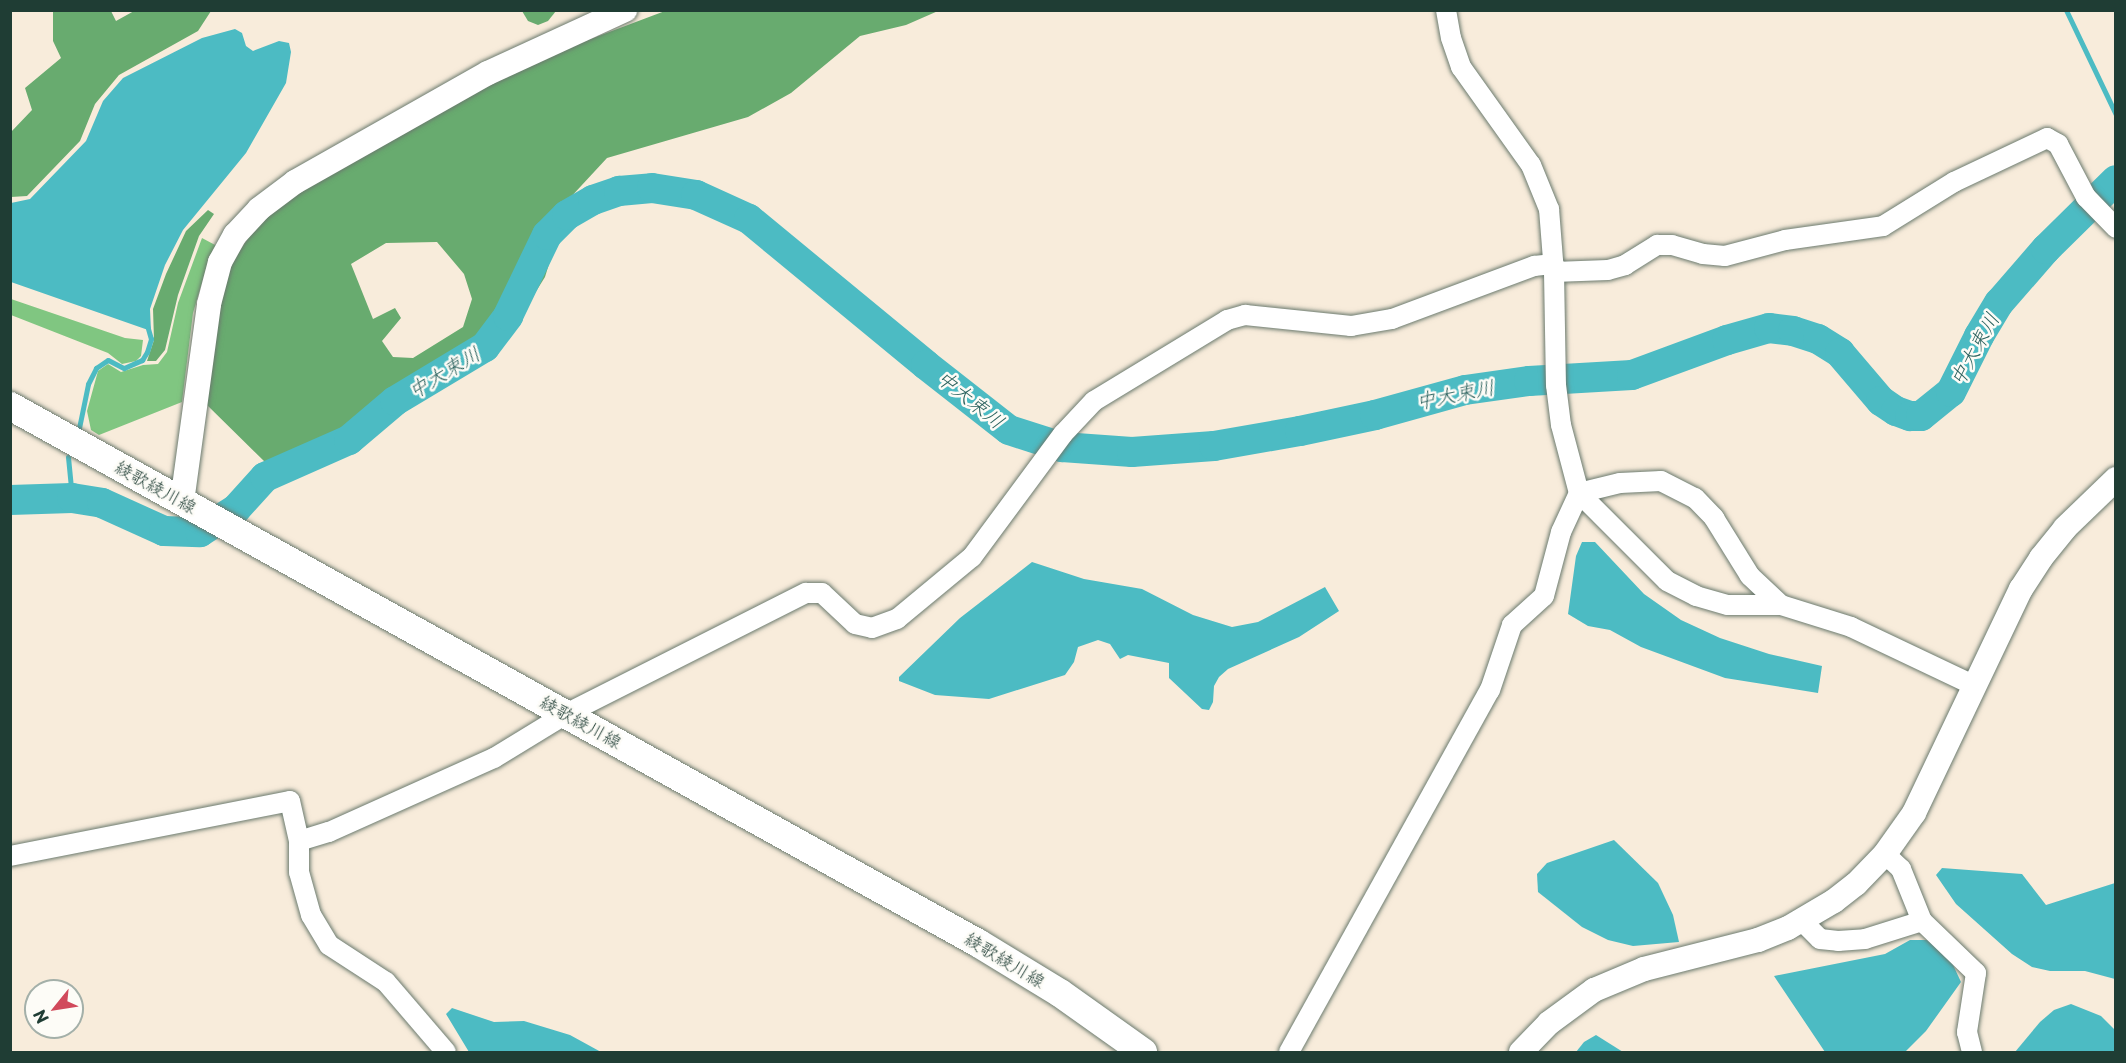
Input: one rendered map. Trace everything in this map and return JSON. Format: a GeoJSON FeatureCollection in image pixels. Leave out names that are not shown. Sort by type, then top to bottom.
{"type":"FeatureCollection","features":[{"type":"Feature","properties":{"kind":"main road","name":"綾歌綾川線"},"geometry":{"type":"LineString","coordinates":[[10,406],[978,944],[1059,993],[1143,1053]]}},
{"type":"Feature","properties":{"kind":"street"},"geometry":{"type":"LineString","coordinates":[[206,516],[209,303],[220,261],[243,226],[259,209],[295,182],[388,128],[489,73],[625,10]]}},
{"type":"Feature","properties":{"kind":"street"},"geometry":{"type":"LineString","coordinates":[[1446,10],[1451,38],[1461,68],[1531,165],[1549,209],[1554,268],[1556,385],[1561,425],[1579,493],[1666,581],[1696,596],[1728,605],[1781,605],[1851,627],[1975,686]]}},
{"type":"Feature","properties":{"kind":"street"},"geometry":{"type":"LineString","coordinates":[[299,841],[329,832],[494,758],[566,714],[806,593],[822,593],[855,624],[872,628],[897,619],[972,557],[1063,434],[1094,401],[1227,320],[1245,315],[1351,326],[1392,319],[1534,266],[1608,270],[1625,265],[1657,245],[1672,245],[1703,254],[1725,256],[1748,252],[1785,240],[1883,226],[1954,182],[2047,138],[2058,144],[2091,202],[2115,228]]}},
{"type":"Feature","properties":{"kind":"street"},"geometry":{"type":"LineString","coordinates":[[1521,1053],[1549,1023],[1573,1004],[1621,977],[1758,940],[1802,921],[1856,884],[1885,854],[1914,813],[2021,589],[2041,558],[2065,528],[2115,479]]}},
{"type":"Feature","properties":{"kind":"street"},"geometry":{"type":"LineString","coordinates":[[1579,493],[1620,483],[1661,481],[1695,498],[1714,518],[1750,576],[1781,605]]}},
{"type":"Feature","properties":{"kind":"street"},"geometry":{"type":"LineString","coordinates":[[1288,1053],[1490,690],[1512,625],[1544,596],[1561,532],[1579,493]]}},
{"type":"Feature","properties":{"kind":"street"},"geometry":{"type":"LineString","coordinates":[[10,856],[290,801],[299,841],[299,873],[311,915],[329,945],[387,982],[446,1053]]}},
{"type":"Feature","properties":{"kind":"street"},"geometry":{"type":"LineString","coordinates":[[1885,854],[1901,869],[1922,921],[1976,973],[1967,1032],[1972,1053]]}},
{"type":"Feature","properties":{"kind":"street"},"geometry":{"type":"LineString","coordinates":[[1802,921],[1820,939],[1838,941],[1865,939],[1922,921]]}},
{"type":"Feature","properties":{"kind":"green space"},"geometry":{"type":"Polygon","coordinates":[[[53,11],[111,11],[116,21],[134,11],[211,11],[198,31],[119,75],[95,104],[80,141],[27,196],[11,197],[11,132],[32,110],[25,88],[61,58],[53,41],[53,11]]]}},
{"type":"Feature","properties":{"kind":"green space"},"geometry":{"type":"Polygon","coordinates":[[[522,11],[556,11],[548,21],[538,25],[528,21],[522,11]]]}},
{"type":"Feature","properties":{"kind":"green space"},"geometry":{"type":"Polygon","coordinates":[[[665,11],[938,11],[906,25],[860,36],[791,93],[748,117],[607,158],[569,199],[545,277],[510,333],[385,401],[342,433],[265,462],[206,404],[214,329],[232,262],[260,221],[298,192],[459,101],[556,52],[665,11]],[[437,242],[386,243],[351,264],[373,319],[395,308],[401,318],[382,341],[393,357],[413,358],[463,327],[472,299],[464,274],[437,242]]]}},
{"type":"Feature","properties":{"kind":"green space"},"geometry":{"type":"Polygon","coordinates":[[[208,210],[214,214],[199,236],[178,295],[165,350],[156,361],[147,361],[154,340],[153,309],[166,274],[186,231],[208,210]]]}},
{"type":"Feature","properties":{"kind":"green space"},"geometry":{"type":"Polygon","coordinates":[[[202,238],[217,246],[206,269],[193,313],[182,402],[99,435],[91,430],[87,411],[98,371],[108,364],[121,372],[143,365],[158,364],[167,352],[178,303],[202,238]]]}},
{"type":"Feature","properties":{"kind":"green space"},"geometry":{"type":"Polygon","coordinates":[[[11,299],[125,338],[143,340],[141,356],[136,361],[122,364],[108,353],[11,315],[11,299]]]}},
{"type":"Feature","properties":{"kind":"water"},"geometry":{"type":"Polygon","coordinates":[[[235,29],[242,33],[246,46],[253,51],[279,41],[289,43],[291,52],[286,83],[246,153],[183,230],[165,265],[150,309],[151,331],[11,282],[11,203],[30,199],[86,141],[103,101],[123,78],[202,38],[235,29]]]}},
{"type":"Feature","properties":{"kind":"water"},"geometry":{"type":"Polygon","coordinates":[[[1582,542],[1595,542],[1644,594],[1681,620],[1720,638],[1769,654],[1822,666],[1818,693],[1725,678],[1641,647],[1610,630],[1588,626],[1568,614],[1576,556],[1582,542]]]}},
{"type":"Feature","properties":{"kind":"water"},"geometry":{"type":"Polygon","coordinates":[[[1032,562],[1084,579],[1142,589],[1193,615],[1232,627],[1258,622],[1325,587],[1339,611],[1299,637],[1228,669],[1219,677],[1214,686],[1213,702],[1209,710],[1202,709],[1169,678],[1169,663],[1128,655],[1120,659],[1110,644],[1098,640],[1078,647],[1074,662],[1065,675],[989,699],[935,695],[899,681],[899,677],[960,618],[1032,562]]]}},
{"type":"Feature","properties":{"kind":"water"},"geometry":{"type":"Polygon","coordinates":[[[1614,840],[1658,883],[1673,915],[1679,942],[1633,946],[1608,940],[1582,927],[1538,892],[1537,874],[1547,863],[1614,840]]]}},
{"type":"Feature","properties":{"kind":"water"},"geometry":{"type":"Polygon","coordinates":[[[1942,868],[2022,874],[2046,905],[2115,883],[2115,979],[2085,971],[2050,971],[2032,967],[2012,954],[1956,904],[1936,875],[1942,868]]]}},
{"type":"Feature","properties":{"kind":"water"},"geometry":{"type":"Polygon","coordinates":[[[1910,940],[1931,940],[1948,954],[1961,982],[1926,1031],[1905,1052],[1825,1052],[1774,976],[1885,954],[1910,940]]]}},
{"type":"Feature","properties":{"kind":"water"},"geometry":{"type":"Polygon","coordinates":[[[2071,1004],[2101,1016],[2115,1030],[2115,1052],[2015,1052],[2040,1022],[2054,1010],[2071,1004]]]}},
{"type":"Feature","properties":{"kind":"water"},"geometry":{"type":"Polygon","coordinates":[[[452,1008],[494,1022],[524,1021],[570,1035],[601,1052],[469,1052],[446,1014],[452,1008]]]}},
{"type":"Feature","properties":{"kind":"water"},"geometry":{"type":"Polygon","coordinates":[[[1596,1035],[1623,1052],[1576,1052],[1584,1042],[1596,1035]]]}},
{"type":"Feature","properties":{"kind":"waterway"},"geometry":{"type":"LineString","coordinates":[[2066,10],[2116,115]]}},
{"type":"Feature","properties":{"kind":"waterway","name":"中大束川"},"geometry":{"type":"LineString","coordinates":[[10,500],[72,498],[102,503],[164,531],[200,532],[236,509],[265,477],[349,440],[395,401],[485,347],[508,316],[547,235],[567,215],[593,200],[619,191],[652,188],[696,195],[749,219],[926,365],[1009,430],[1062,447],[1132,452],[1214,446],[1300,431],[1375,415],[1465,390],[1529,381],[1632,375],[1727,340],[1769,328],[1793,331],[1818,339],[1840,353],[1881,401],[1896,411],[1910,416],[1921,416],[1951,392],[1979,336],[1999,303],[2046,249],[2116,180]]}},
{"type":"Feature","properties":{"kind":"waterway"},"geometry":{"type":"LineString","coordinates":[[79,428],[88,384],[96,368],[108,360],[124,368],[142,360],[151,339],[147,325]]}},
{"type":"Feature","properties":{"kind":"waterway"},"geometry":{"type":"LineString","coordinates":[[68,457],[72,498]]}}]}
